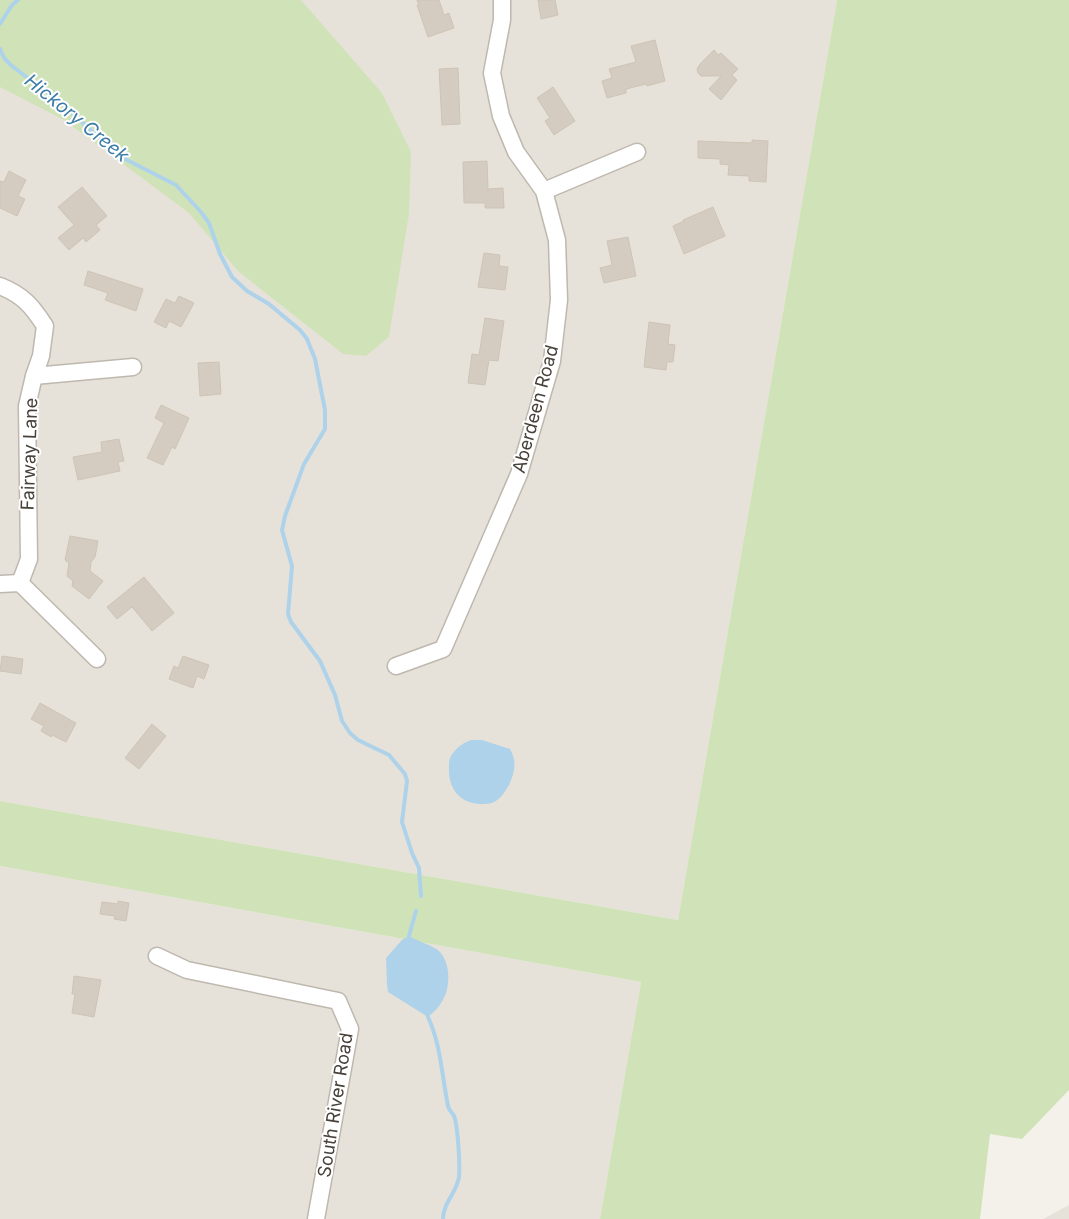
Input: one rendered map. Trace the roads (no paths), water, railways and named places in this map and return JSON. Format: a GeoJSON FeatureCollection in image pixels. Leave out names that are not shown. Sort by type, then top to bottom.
{"type":"FeatureCollection","features":[{"type":"Feature","properties":{"kind":"street","name":"Aberdeen Road"},"geometry":{"type":"LineString","coordinates":[[396,666],[443,649],[519,474],[552,361],[559,300],[557,240],[544,191],[516,152],[501,116],[492,73],[502,20],[502,0]]}},
{"type":"Feature","properties":{"kind":"street"},"geometry":{"type":"LineString","coordinates":[[544,191],[637,152]]}},
{"type":"Feature","properties":{"kind":"street","name":"Fairway Lane"},"geometry":{"type":"LineString","coordinates":[[0,286],[10,290],[32,306],[45,326],[41,356],[34,376],[28,406],[28,559],[20,584]]}},
{"type":"Feature","properties":{"kind":"street"},"geometry":{"type":"LineString","coordinates":[[34,376],[133,367]]}},
{"type":"Feature","properties":{"kind":"street"},"geometry":{"type":"LineString","coordinates":[[0,584],[20,584],[97,659]]}},
{"type":"Feature","properties":{"kind":"street","name":"South River Road"},"geometry":{"type":"LineString","coordinates":[[157,956],[187,970],[338,1000],[350,1029],[316,1219]]}},
{"type":"Feature","properties":{"kind":"water"},"geometry":{"type":"Polygon","coordinates":[[[471,740],[482,740],[510,749],[514,758],[514,771],[509,785],[499,799],[493,803],[479,804],[465,800],[456,792],[450,781],[449,760],[459,747],[471,740]]]}},
{"type":"Feature","properties":{"kind":"water"},"geometry":{"type":"Polygon","coordinates":[[[409,936],[438,950],[444,957],[448,970],[447,991],[440,1005],[428,1017],[388,992],[386,958],[402,940],[409,936]]]}},
{"type":"Feature","properties":{"kind":"waterway","name":"Hickory Creek"},"geometry":{"type":"LineString","coordinates":[[0,24],[12,5],[18,0]]}},
{"type":"Feature","properties":{"kind":"waterway","name":"Hickory Creek"},"geometry":{"type":"LineString","coordinates":[[0,49],[4,58],[12,66],[65,106],[103,142],[125,159],[176,185],[209,223],[220,254],[232,277],[247,291],[269,304],[300,330],[307,339],[315,359],[325,410],[325,429],[304,464],[285,516],[282,530],[292,566],[288,614],[291,622],[320,661],[335,695],[342,721],[350,733],[358,740],[389,755],[405,774],[407,781],[402,822],[419,868],[421,896]]}},
{"type":"Feature","properties":{"kind":"waterway","name":"Hickory Creek"},"geometry":{"type":"LineString","coordinates":[[409,936],[416,911]]}},
{"type":"Feature","properties":{"kind":"waterway","name":"Hickory Creek"},"geometry":{"type":"LineString","coordinates":[[428,1017],[436,1039],[448,1106],[454,1116],[458,1146],[458,1182],[445,1208],[443,1219]]}}]}
